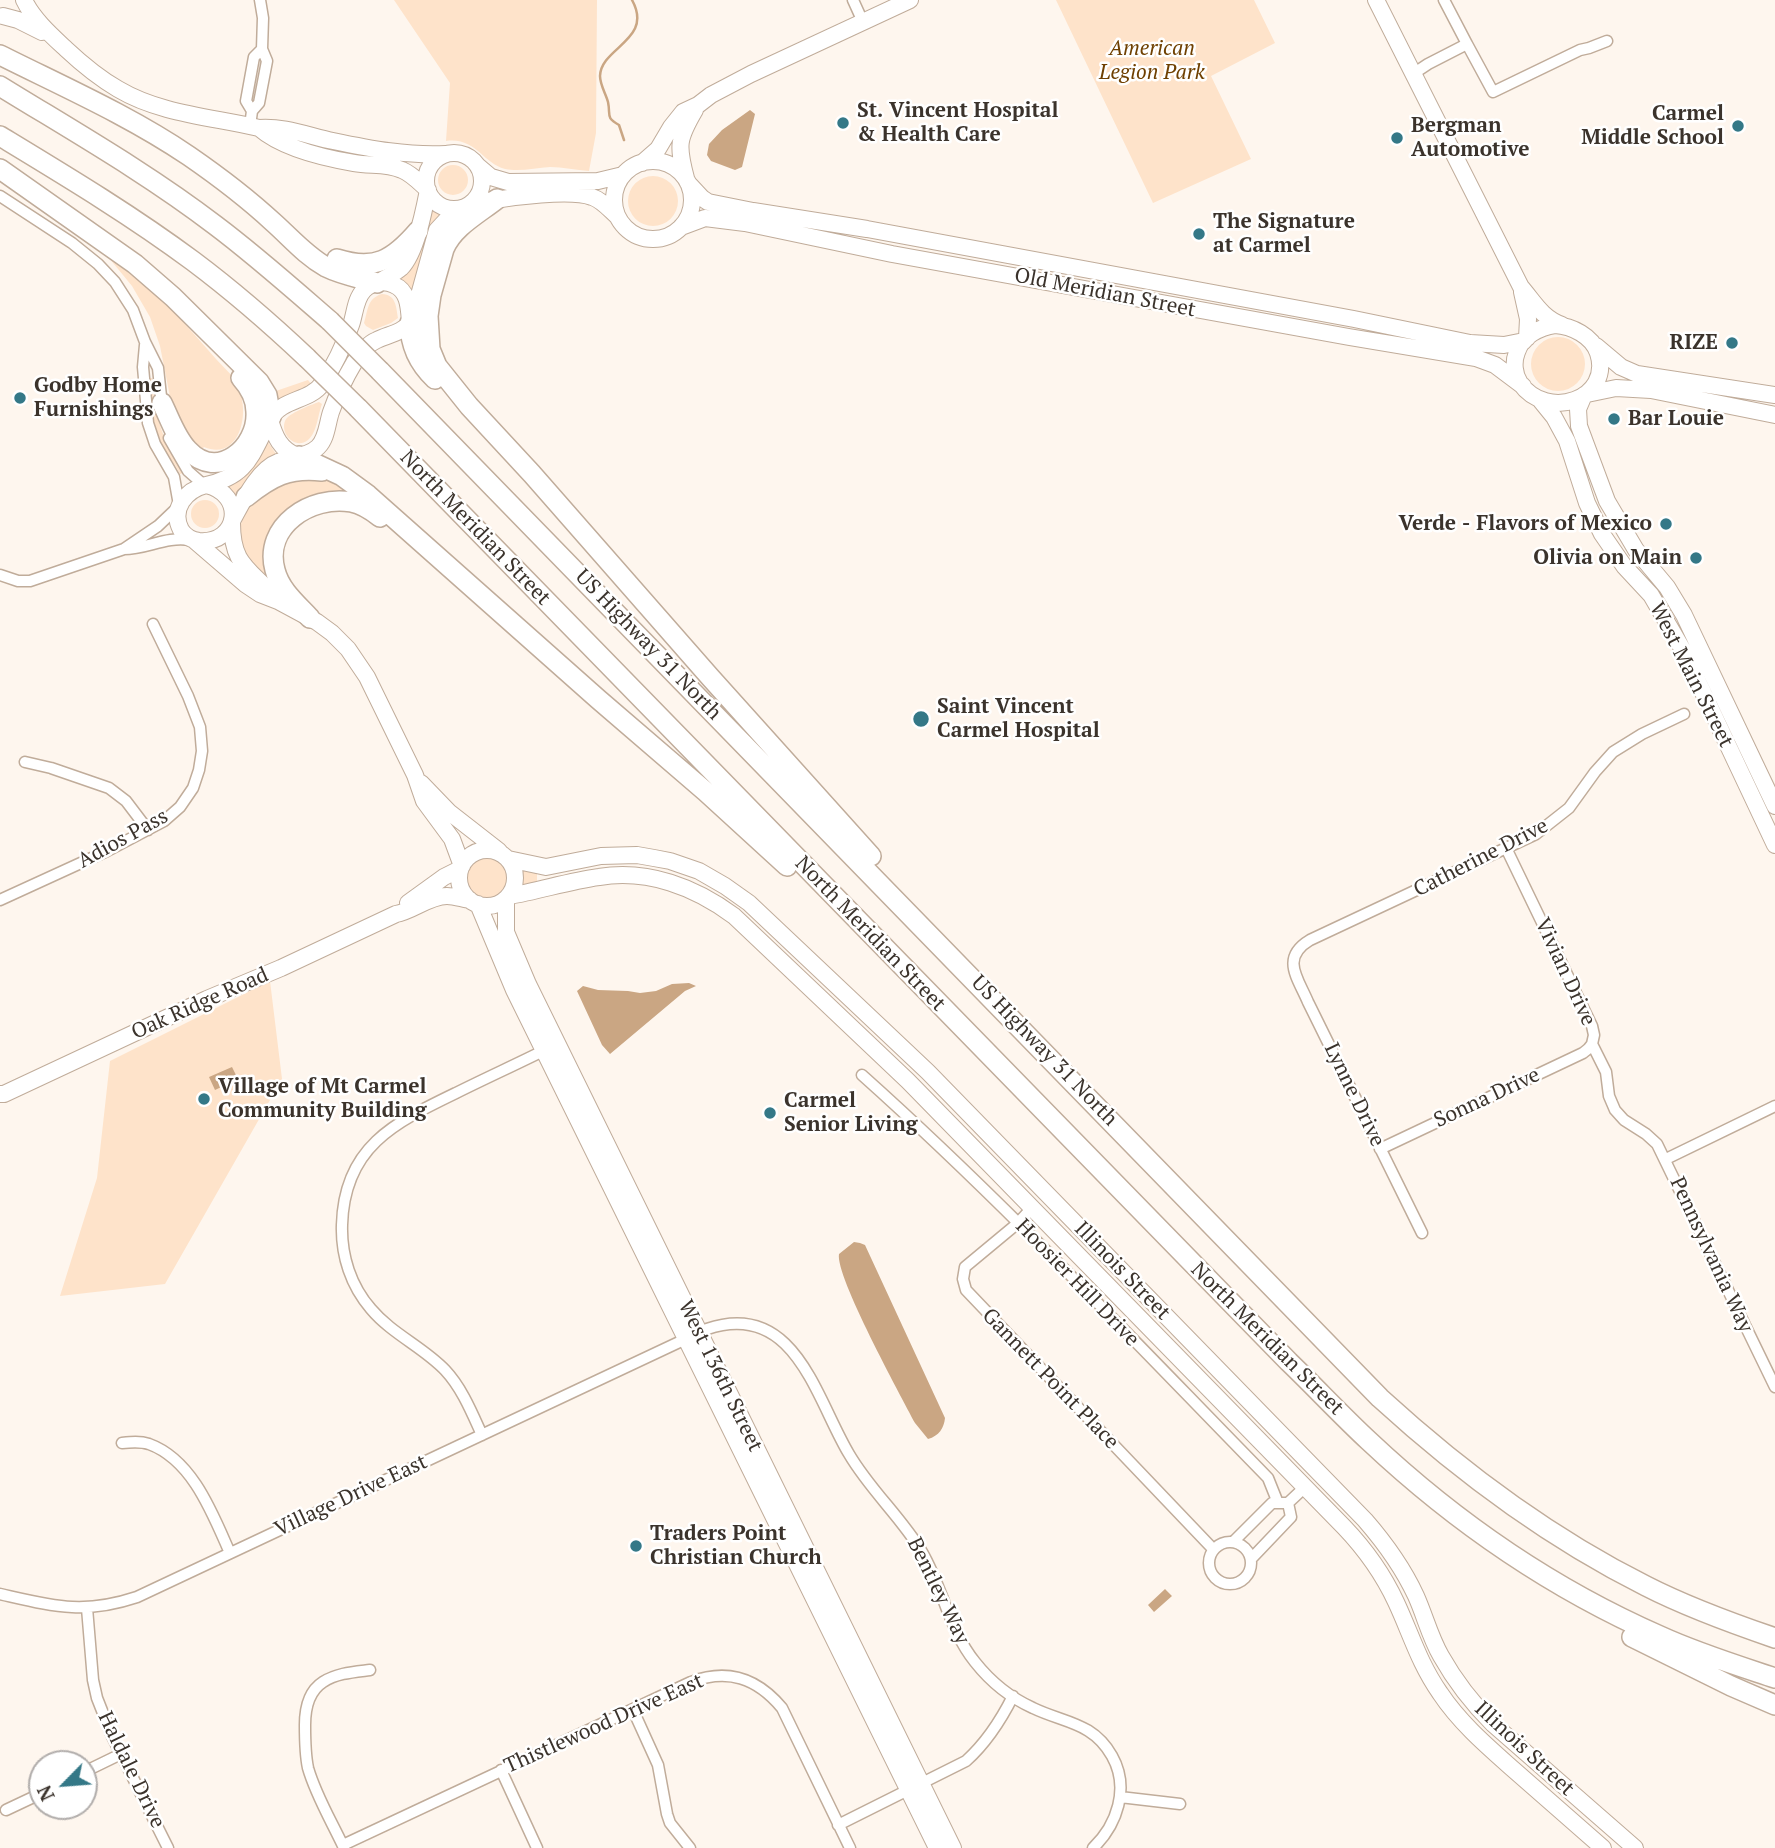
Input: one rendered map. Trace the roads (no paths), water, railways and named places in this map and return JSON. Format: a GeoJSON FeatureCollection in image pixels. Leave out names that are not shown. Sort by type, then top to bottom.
{"type":"FeatureCollection","features":[{"type":"Feature","properties":{"kind":"highway"},"geometry":{"type":"LineString","coordinates":[[0,55],[120,115],[167,142],[217,177],[323,265],[343,274],[377,283]]}},
{"type":"Feature","properties":{"kind":"highway","name":"US Highway 31 North"},"geometry":{"type":"LineString","coordinates":[[0,86],[107,151],[204,217],[256,257],[330,321],[1380,1398],[1426,1439],[1507,1503],[1584,1552],[1648,1587],[1732,1623],[1775,1638]]}},
{"type":"Feature","properties":{"kind":"highway","name":"North Meridian Street"},"geometry":{"type":"LineString","coordinates":[[0,136],[143,225],[248,305],[307,358],[1368,1440],[1412,1479],[1486,1537],[1545,1576],[1614,1615],[1658,1636],[1775,1678]]}},
{"type":"Feature","properties":{"kind":"highway"},"geometry":{"type":"LineString","coordinates":[[0,169],[135,264],[167,292],[263,387],[269,401],[271,419]]}},
{"type":"Feature","properties":{"kind":"highway"},"geometry":{"type":"LineString","coordinates":[[497,200],[457,229],[447,241],[442,253],[428,310],[429,342],[435,361],[469,406],[885,872],[903,908]]}},
{"type":"Feature","properties":{"kind":"highway"},"geometry":{"type":"LineString","coordinates":[[275,224],[326,255],[360,265],[389,258],[418,231]]}},
{"type":"Feature","properties":{"kind":"highway"},"geometry":{"type":"LineString","coordinates":[[410,322],[411,342],[422,365],[469,406]]}},
{"type":"Feature","properties":{"kind":"highway"},"geometry":{"type":"LineString","coordinates":[[162,403],[182,443],[198,459],[213,464],[223,462],[239,452],[254,427],[256,411],[250,390],[220,344]]}},
{"type":"Feature","properties":{"kind":"highway"},"geometry":{"type":"LineString","coordinates":[[298,456],[337,473],[359,488],[720,804],[822,901],[874,938]]}},
{"type":"Feature","properties":{"kind":"highway"},"geometry":{"type":"LineString","coordinates":[[246,497],[273,478],[289,471],[302,469],[337,473]]}},
{"type":"Feature","properties":{"kind":"highway"},"geometry":{"type":"LineString","coordinates":[[310,618],[281,585],[274,563],[278,537],[296,514],[321,503],[351,502],[366,507],[422,543]]}},
{"type":"Feature","properties":{"kind":"highway"},"geometry":{"type":"LineString","coordinates":[[1545,1576],[1637,1640],[1775,1705]]}},
{"type":"Feature","properties":{"kind":"highway"},"geometry":{"type":"LineString","coordinates":[[1732,1623],[1775,1627]]}},
{"type":"Feature","properties":{"kind":"street"},"geometry":{"type":"LineString","coordinates":[[2,16],[12,11],[22,0],[56,41],[90,71],[135,98],[183,112],[254,122],[394,153],[461,154],[468,156],[491,177],[508,182],[596,181],[623,175]]}},
{"type":"Feature","properties":{"kind":"street"},"geometry":{"type":"LineString","coordinates":[[254,122],[267,61],[262,49],[263,18],[260,0]]}},
{"type":"Feature","properties":{"kind":"street"},"geometry":{"type":"LineString","coordinates":[[852,0],[863,22]]}},
{"type":"Feature","properties":{"kind":"street"},"geometry":{"type":"LineString","coordinates":[[642,163],[657,149],[683,112],[740,79],[910,0]]}},
{"type":"Feature","properties":{"kind":"street"},"geometry":{"type":"LineString","coordinates":[[1377,0],[1521,287],[1540,311],[1550,320],[1574,329],[1618,365],[1637,374],[1775,396]]}},
{"type":"Feature","properties":{"kind":"street"},"geometry":{"type":"LineString","coordinates":[[1444,0],[1493,92],[1580,50],[1607,41]]}},
{"type":"Feature","properties":{"kind":"street"},"geometry":{"type":"LineString","coordinates":[[2,16],[35,27],[56,41]]}},
{"type":"Feature","properties":{"kind":"street"},"geometry":{"type":"LineString","coordinates":[[1413,74],[1466,44]]}},
{"type":"Feature","properties":{"kind":"street"},"geometry":{"type":"LineString","coordinates":[[446,154],[430,166],[426,177],[432,198],[446,208],[454,209],[524,196],[586,195],[603,203],[628,230],[645,238],[663,238],[681,227],[689,216],[692,203],[681,159],[680,139],[698,105]]}},
{"type":"Feature","properties":{"kind":"street"},"geometry":{"type":"LineString","coordinates":[[254,122],[269,136],[322,156],[401,169],[428,190]]}},
{"type":"Feature","properties":{"kind":"street"},"geometry":{"type":"LineString","coordinates":[[618,217],[614,195],[623,175],[631,167],[653,161],[665,163],[680,172],[687,182]]}},
{"type":"Feature","properties":{"kind":"street"},"geometry":{"type":"LineString","coordinates":[[0,575],[18,581],[30,581],[124,549],[168,539],[215,539],[225,533],[268,467],[315,450],[323,440],[336,400],[362,353],[373,342],[396,334],[410,322],[437,230],[450,216],[478,196],[482,181],[478,166]]}},
{"type":"Feature","properties":{"kind":"street","name":"Old Meridian Street"},"geometry":{"type":"LineString","coordinates":[[687,182],[702,198],[716,204],[1364,320],[1471,343],[1498,345],[1526,339]]}},
{"type":"Feature","properties":{"kind":"street"},"geometry":{"type":"LineString","coordinates":[[124,549],[158,526],[188,493],[225,480],[241,470],[281,406],[312,393],[320,386],[351,326],[359,297],[367,288],[403,266],[407,259],[423,217],[428,190]]}},
{"type":"Feature","properties":{"kind":"street"},"geometry":{"type":"LineString","coordinates":[[0,196],[72,243],[107,272],[119,287],[138,321],[158,368],[164,422],[173,446],[188,471],[205,486],[218,489],[227,497],[232,509],[233,540],[240,561],[278,601]]}},
{"type":"Feature","properties":{"kind":"street","name":"Old Meridian Street"},"geometry":{"type":"LineString","coordinates":[[681,227],[700,219],[745,223],[801,236],[1476,358],[1495,365],[1522,387]]}},
{"type":"Feature","properties":{"kind":"street"},"geometry":{"type":"LineString","coordinates":[[801,236],[807,231],[834,232],[852,227]]}},
{"type":"Feature","properties":{"kind":"street"},"geometry":{"type":"LineString","coordinates":[[1014,275],[1016,256]]}},
{"type":"Feature","properties":{"kind":"street"},"geometry":{"type":"LineString","coordinates":[[377,283],[392,284],[403,291],[408,301],[410,322]]}},
{"type":"Feature","properties":{"kind":"street"},"geometry":{"type":"LineString","coordinates":[[1521,287],[1528,322],[1526,339]]}},
{"type":"Feature","properties":{"kind":"street"},"geometry":{"type":"LineString","coordinates":[[1498,345],[1513,334],[1526,311]]}},
{"type":"Feature","properties":{"kind":"street"},"geometry":{"type":"LineString","coordinates":[[1562,325],[1543,328],[1518,347],[1514,365],[1518,379],[1522,387],[1541,401],[1559,404],[1586,394],[1616,388],[1651,390],[1775,415]]}},
{"type":"Feature","properties":{"kind":"street"},"geometry":{"type":"LineString","coordinates":[[145,342],[143,367],[148,423],[158,449],[174,477],[178,517],[184,534],[245,584],[310,618],[337,638],[357,660],[416,778],[424,801],[452,839],[461,867]]}},
{"type":"Feature","properties":{"kind":"street"},"geometry":{"type":"LineString","coordinates":[[1586,394],[1597,379],[1600,363],[1592,342]]}},
{"type":"Feature","properties":{"kind":"street"},"geometry":{"type":"LineString","coordinates":[[1580,420],[1593,398],[1616,388]]}},
{"type":"Feature","properties":{"kind":"street","name":"West Main Street"},"geometry":{"type":"LineString","coordinates":[[1586,394],[1578,410],[1581,432],[1607,501],[1636,550],[1667,587],[1684,615],[1775,806]]}},
{"type":"Feature","properties":{"kind":"street","name":"West Main Street"},"geometry":{"type":"LineString","coordinates":[[1541,401],[1554,417],[1567,441],[1587,503],[1602,534],[1624,566],[1651,595],[1683,650],[1775,845]]}},
{"type":"Feature","properties":{"kind":"street"},"geometry":{"type":"LineString","coordinates":[[271,419],[278,443],[287,452],[298,456]]}},
{"type":"Feature","properties":{"kind":"street","name":"Adios Pass"},"geometry":{"type":"LineString","coordinates":[[0,900],[164,821],[180,807],[193,788],[202,751],[200,727],[197,715],[153,624]]}},
{"type":"Feature","properties":{"kind":"street","name":"Catherine Drive"},"geometry":{"type":"LineString","coordinates":[[1294,955],[1310,940],[1536,834],[1569,808],[1613,752],[1642,734],[1684,714]]}},
{"type":"Feature","properties":{"kind":"street"},"geometry":{"type":"LineString","coordinates":[[26,762],[109,788],[126,801],[148,830]]}},
{"type":"Feature","properties":{"kind":"street"},"geometry":{"type":"LineString","coordinates":[[416,778],[449,812],[506,857],[514,869],[514,887],[508,897],[492,906],[474,902],[461,888],[461,867],[470,855],[479,850],[489,849],[506,857]]}},
{"type":"Feature","properties":{"kind":"street","name":"Vivian Drive"},"geometry":{"type":"LineString","coordinates":[[1506,848],[1592,1026],[1592,1044],[1606,1072],[1609,1097],[1615,1110],[1623,1120],[1646,1133],[1666,1159]]}},
{"type":"Feature","properties":{"kind":"street","name":"Illinois Street"},"geometry":{"type":"LineString","coordinates":[[506,857],[545,867],[601,856],[637,855],[662,860],[685,866],[712,878],[761,912],[944,1088],[1365,1520],[1402,1570],[1416,1595],[1440,1653],[1468,1697],[1493,1724],[1635,1848]]}},
{"type":"Feature","properties":{"kind":"street","name":"Oak Ridge Road"},"geometry":{"type":"LineString","coordinates":[[396,914],[403,906],[461,867]]}},
{"type":"Feature","properties":{"kind":"street","name":"Illinois Street"},"geometry":{"type":"LineString","coordinates":[[508,897],[598,877],[625,875],[668,881],[694,891],[734,916],[881,1055],[1353,1536],[1396,1601],[1424,1668],[1438,1692],[1462,1723],[1603,1848]]}},
{"type":"Feature","properties":{"kind":"street","name":"Oak Ridge Road"},"geometry":{"type":"LineString","coordinates":[[1,1095],[396,914],[440,897],[450,896],[474,902]]}},
{"type":"Feature","properties":{"kind":"street","name":"West 136th Street"},"geometry":{"type":"LineString","coordinates":[[508,897],[506,932],[550,1047],[915,1787],[953,1848]]}},
{"type":"Feature","properties":{"kind":"street","name":"West 136th Street"},"geometry":{"type":"LineString","coordinates":[[474,902],[514,990],[550,1047]]}},
{"type":"Feature","properties":{"kind":"street","name":"Lynne Drive"},"geometry":{"type":"LineString","coordinates":[[1294,955],[1294,970],[1308,1002],[1422,1233]]}},
{"type":"Feature","properties":{"kind":"street","name":"Sonna Drive"},"geometry":{"type":"LineString","coordinates":[[1380,1149],[1583,1053],[1592,1044]]}},
{"type":"Feature","properties":{"kind":"street"},"geometry":{"type":"LineString","coordinates":[[482,1435],[451,1377],[382,1320],[358,1292],[345,1257],[343,1208],[360,1161],[390,1128],[550,1047]]}},
{"type":"Feature","properties":{"kind":"street","name":"Hoosier Hill Drive"},"geometry":{"type":"LineString","coordinates":[[862,1075],[930,1136],[1018,1223],[1268,1478],[1283,1503]]}},
{"type":"Feature","properties":{"kind":"street"},"geometry":{"type":"LineString","coordinates":[[1666,1159],[1775,1105]]}},
{"type":"Feature","properties":{"kind":"street","name":"Pennsylvania Way"},"geometry":{"type":"LineString","coordinates":[[1666,1159],[1775,1387]]}},
{"type":"Feature","properties":{"kind":"street","name":"Gannett Point Place"},"geometry":{"type":"LineString","coordinates":[[1032,1208],[965,1267],[965,1290],[1213,1549]]}},
{"type":"Feature","properties":{"kind":"street","name":"Bentley Way"},"geometry":{"type":"LineString","coordinates":[[692,1336],[719,1325],[741,1325],[771,1332],[785,1343],[808,1371],[847,1452],[909,1531],[923,1554],[964,1647],[986,1674],[1013,1696],[1034,1709],[1071,1721],[1093,1732],[1107,1748],[1114,1758],[1118,1772],[1120,1797],[1108,1830],[1093,1848]]}},
{"type":"Feature","properties":{"kind":"street","name":"Village Drive East"},"geometry":{"type":"LineString","coordinates":[[0,1594],[54,1606],[87,1608],[106,1606],[137,1597],[692,1336]]}},
{"type":"Feature","properties":{"kind":"street"},"geometry":{"type":"LineString","coordinates":[[122,1443],[148,1444],[158,1448],[177,1463],[200,1490],[230,1553]]}},
{"type":"Feature","properties":{"kind":"street"},"geometry":{"type":"LineString","coordinates":[[1233,1542],[1272,1503],[1283,1503],[1305,1487]]}},
{"type":"Feature","properties":{"kind":"street"},"geometry":{"type":"LineString","coordinates":[[1251,1559],[1291,1517],[1283,1503]]}},
{"type":"Feature","properties":{"kind":"street"},"geometry":{"type":"LineString","coordinates":[[1224,1542],[1233,1542],[1244,1546],[1251,1559],[1251,1566],[1248,1574],[1237,1583],[1222,1583],[1216,1580],[1209,1569],[1209,1555],[1224,1542]]}},
{"type":"Feature","properties":{"kind":"street","name":"Haldale Drive"},"geometry":{"type":"LineString","coordinates":[[87,1608],[97,1698],[103,1716],[168,1848]]}},
{"type":"Feature","properties":{"kind":"street"},"geometry":{"type":"LineString","coordinates":[[343,1847],[308,1768],[305,1718],[310,1697],[319,1684],[346,1673],[370,1671]]}},
{"type":"Feature","properties":{"kind":"street","name":"Thistlewood Drive East"},"geometry":{"type":"LineString","coordinates":[[343,1847],[691,1682],[711,1676],[732,1676],[765,1689],[782,1708],[850,1848]]}},
{"type":"Feature","properties":{"kind":"street"},"geometry":{"type":"LineString","coordinates":[[838,1825],[958,1766],[977,1751],[1013,1696]]}},
{"type":"Feature","properties":{"kind":"street"},"geometry":{"type":"LineString","coordinates":[[633,1710],[658,1765],[670,1823],[690,1848]]}},
{"type":"Feature","properties":{"kind":"street"},"geometry":{"type":"LineString","coordinates":[[98,1765],[121,1754]]}},
{"type":"Feature","properties":{"kind":"street"},"geometry":{"type":"LineString","coordinates":[[501,1770],[537,1848]]}},
{"type":"Feature","properties":{"kind":"street","name":"West 136th Street"},"geometry":{"type":"LineString","coordinates":[[915,1787],[936,1848]]}},
{"type":"Feature","properties":{"kind":"street"},"geometry":{"type":"LineString","coordinates":[[1120,1797],[1180,1804]]}},
{"type":"Feature","properties":{"kind":"street"},"geometry":{"type":"LineString","coordinates":[[6,1811],[28,1800]]}},
{"type":"Feature","properties":{"kind":"waterway"},"geometry":{"type":"LineString","coordinates":[[624,140],[619,125],[610,118],[600,76],[603,66],[632,34],[636,25],[637,14],[632,0]]}},
{"type":"Feature","properties":{"kind":"place","name":"St. Vincent Hospital & Health Care"},"geometry":{"type":"Point","coordinates":[843,123]}},
{"type":"Feature","properties":{"kind":"place","name":"Carmel Middle School"},"geometry":{"type":"Point","coordinates":[1738,126]}},
{"type":"Feature","properties":{"kind":"place","name":"Bergman Automotive"},"geometry":{"type":"Point","coordinates":[1397,138]}},
{"type":"Feature","properties":{"kind":"place","name":"The Signature at Carmel"},"geometry":{"type":"Point","coordinates":[1199,234]}},
{"type":"Feature","properties":{"kind":"place","name":"RIZE"},"geometry":{"type":"Point","coordinates":[1732,343]}},
{"type":"Feature","properties":{"kind":"place","name":"Godby Home Furnishings"},"geometry":{"type":"Point","coordinates":[20,398]}},
{"type":"Feature","properties":{"kind":"place","name":"Bar Louie"},"geometry":{"type":"Point","coordinates":[1614,419]}},
{"type":"Feature","properties":{"kind":"place","name":"Verde - Flavors of Mexico"},"geometry":{"type":"Point","coordinates":[1666,524]}},
{"type":"Feature","properties":{"kind":"place","name":"Olivia on Main"},"geometry":{"type":"Point","coordinates":[1696,558]}},
{"type":"Feature","properties":{"kind":"place","name":"Saint Vincent Carmel Hospital"},"geometry":{"type":"Point","coordinates":[921,719]}},
{"type":"Feature","properties":{"kind":"place","name":"Village of Mt Carmel Community Building"},"geometry":{"type":"Point","coordinates":[204,1099]}},
{"type":"Feature","properties":{"kind":"place","name":"Carmel Senior Living"},"geometry":{"type":"Point","coordinates":[770,1113]}},
{"type":"Feature","properties":{"kind":"place","name":"Traders Point Christian Church"},"geometry":{"type":"Point","coordinates":[636,1546]}},
{"type":"Feature","properties":{"kind":"park label","name":"American Legion Park"},"geometry":{"type":"Point","coordinates":[1152,61]}}]}
